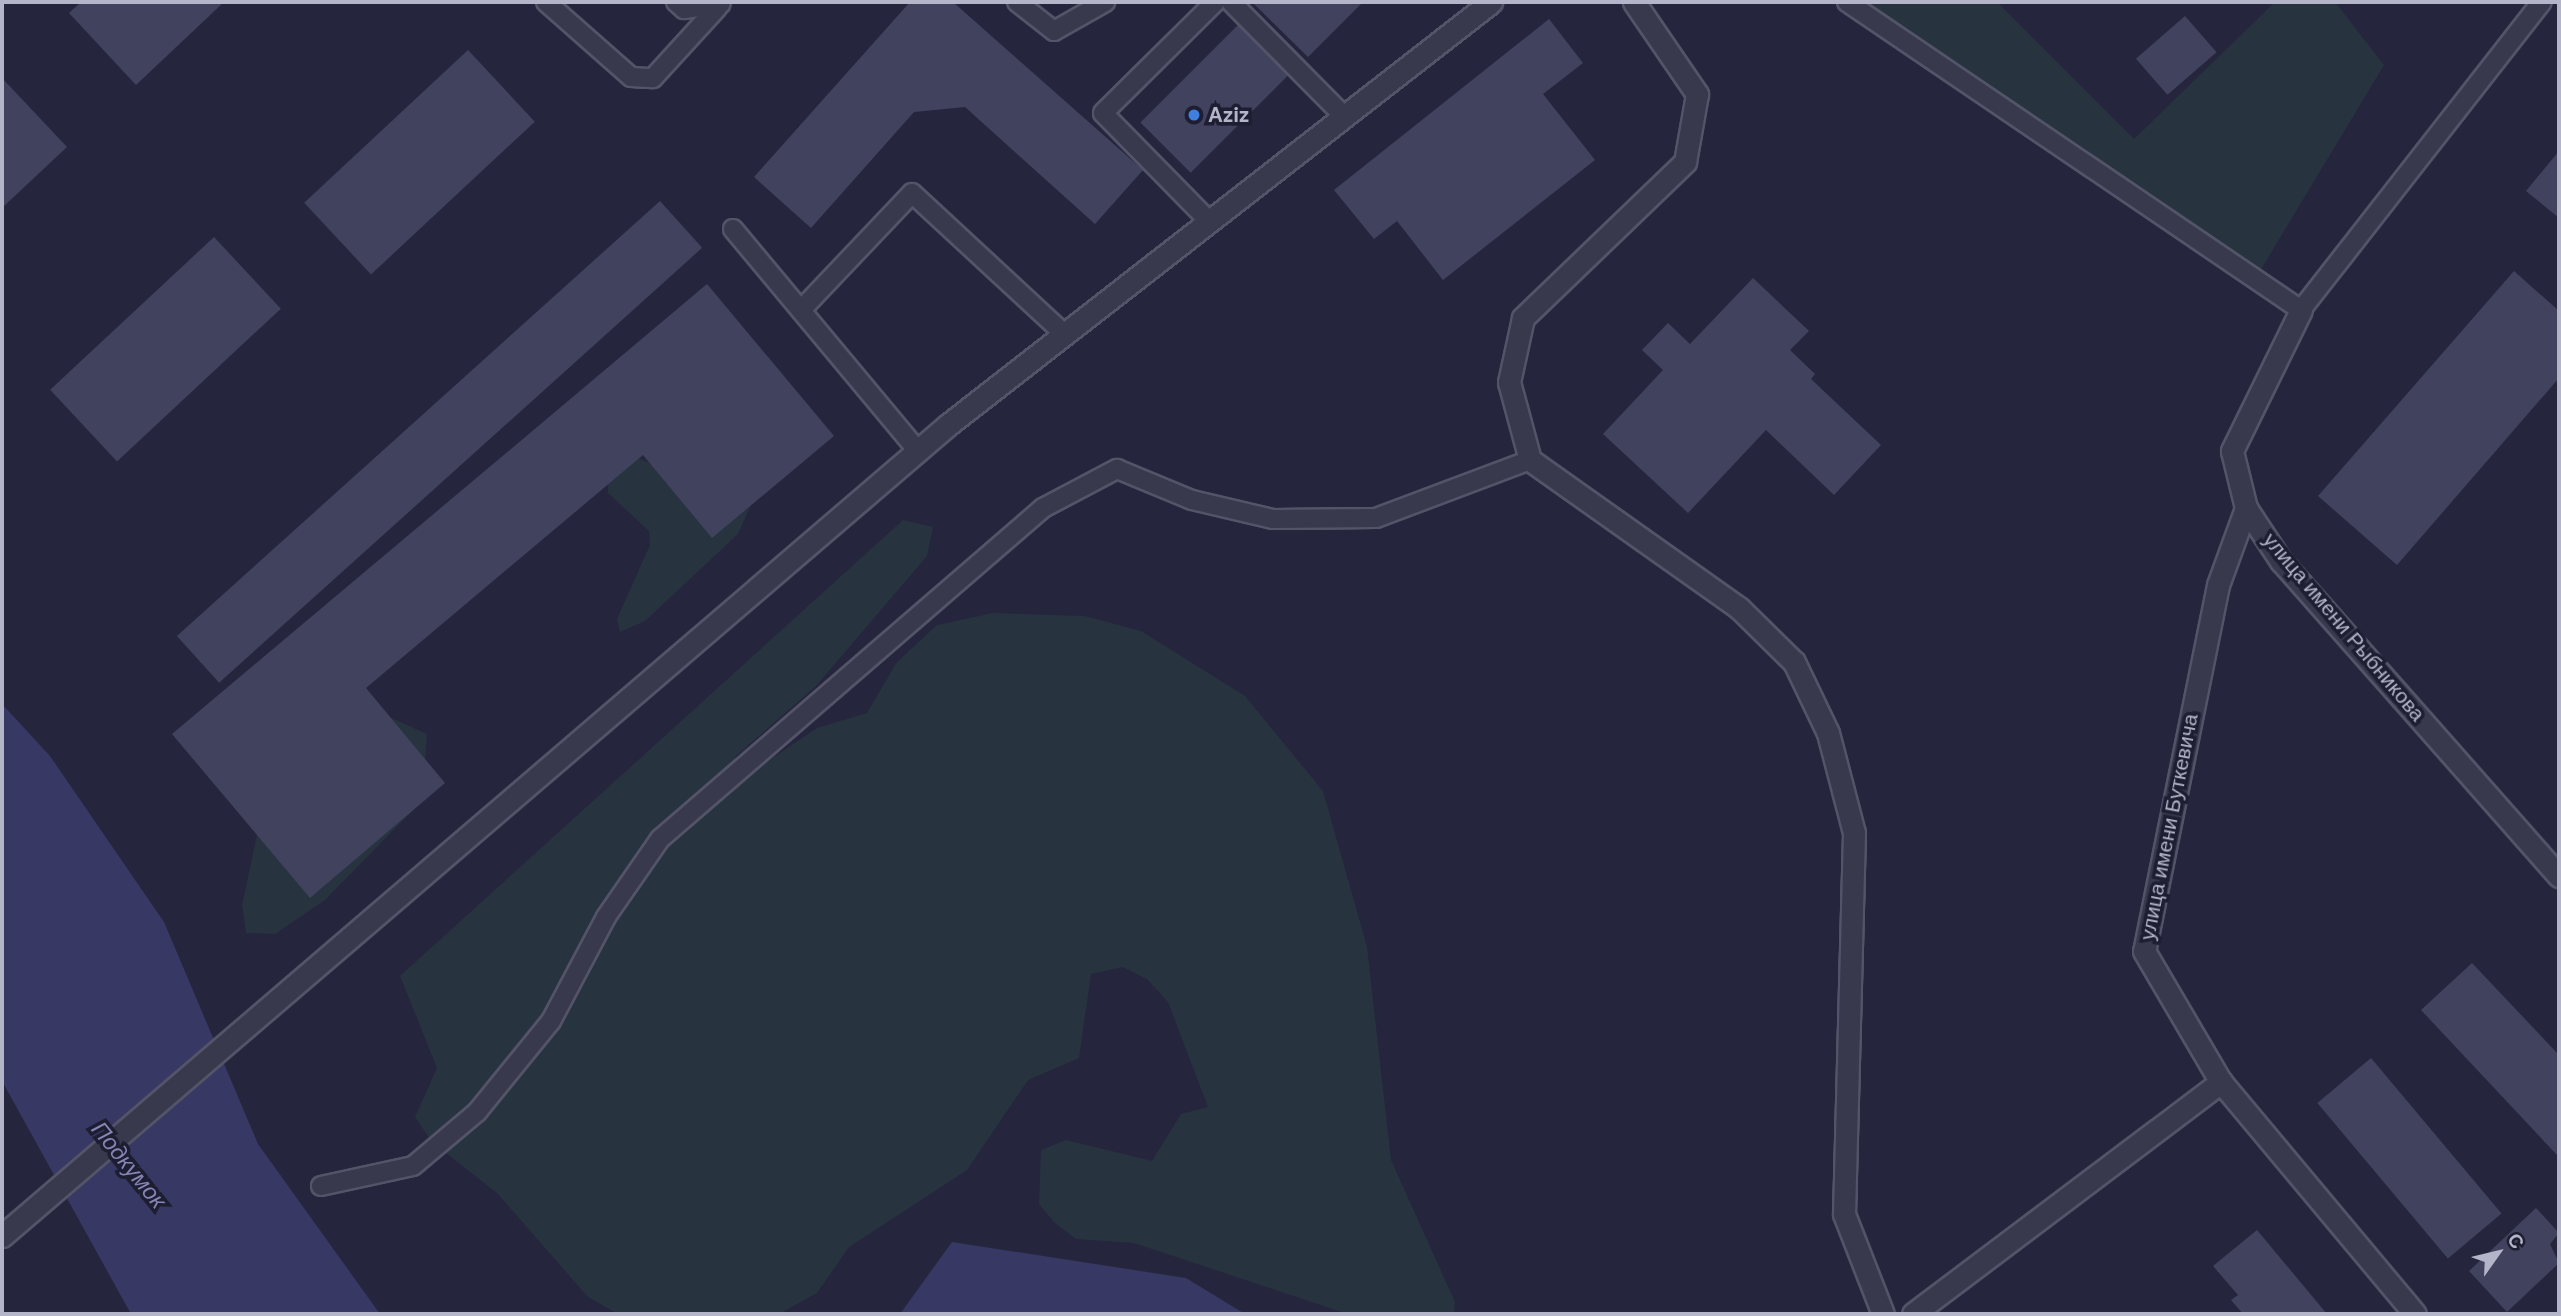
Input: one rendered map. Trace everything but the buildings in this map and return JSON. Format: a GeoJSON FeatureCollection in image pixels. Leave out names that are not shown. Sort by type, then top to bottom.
{"type":"FeatureCollection","features":[{"type":"Feature","properties":{"kind":"street"},"geometry":{"type":"LineString","coordinates":[[1634,2],[1697,94],[1685,162],[1523,318],[1509,382],[1530,460],[1739,608],[1794,662],[1828,733],[1854,832],[1844,1214],[1883,1314]]}},
{"type":"Feature","properties":{"kind":"street"},"geometry":{"type":"LineString","coordinates":[[2,1236],[389,907],[917,450],[1490,3]]}},
{"type":"Feature","properties":{"kind":"street","name":"улица имени Рыбникова"},"geometry":{"type":"LineString","coordinates":[[2301,310],[2232,451],[2246,508],[2281,561],[2559,876]]}},
{"type":"Feature","properties":{"kind":"street","name":"улица имени Буткевича"},"geometry":{"type":"LineString","coordinates":[[2246,508],[2218,585],[2144,951],[2221,1082],[2415,1314]]}},
{"type":"Feature","properties":{"kind":"street"},"geometry":{"type":"LineString","coordinates":[[1913,1314],[2221,1082]]}},
{"type":"Feature","properties":{"kind":"lane"},"geometry":{"type":"LineString","coordinates":[[546,2],[631,77],[653,78],[719,5]]}},
{"type":"Feature","properties":{"kind":"lane"},"geometry":{"type":"LineString","coordinates":[[676,2],[684,9],[719,5]]}},
{"type":"Feature","properties":{"kind":"lane"},"geometry":{"type":"LineString","coordinates":[[1017,2],[1054,31],[1105,2]]}},
{"type":"Feature","properties":{"kind":"lane"},"geometry":{"type":"LineString","coordinates":[[1209,221],[1102,113],[1215,2]]}},
{"type":"Feature","properties":{"kind":"lane"},"geometry":{"type":"LineString","coordinates":[[1231,2],[1344,116]]}},
{"type":"Feature","properties":{"kind":"lane"},"geometry":{"type":"LineString","coordinates":[[1847,2],[2301,310],[2542,2]]}},
{"type":"Feature","properties":{"kind":"lane"},"geometry":{"type":"LineString","coordinates":[[800,310],[912,193],[1064,334]]}},
{"type":"Feature","properties":{"kind":"lane"},"geometry":{"type":"LineString","coordinates":[[733,229],[917,450]]}},
{"type":"Feature","properties":{"kind":"lane"},"geometry":{"type":"LineString","coordinates":[[321,1186],[413,1166],[477,1112],[551,1021],[606,917],[660,839],[1044,508],[1117,468],[1192,500],[1273,519],[1376,518],[1530,460]]}},
{"type":"Feature","properties":{"kind":"shaded area"},"geometry":{"type":"Polygon","coordinates":[[[1865,2],[1997,2],[2134,139],[2275,2],[2335,2],[2384,65],[2254,281],[1865,2]]]}},
{"type":"Feature","properties":{"kind":"shaded area"},"geometry":{"type":"Polygon","coordinates":[[[621,451],[713,489],[759,486],[738,534],[645,621],[620,632],[617,619],[650,545],[649,531],[608,493],[608,454],[621,451]]]}},
{"type":"Feature","properties":{"kind":"shaded area"},"geometry":{"type":"Polygon","coordinates":[[[903,520],[933,527],[927,556],[816,686],[735,757],[750,773],[817,728],[867,713],[897,662],[937,625],[993,613],[1085,616],[1141,631],[1245,696],[1323,791],[1367,947],[1391,1160],[1455,1302],[1454,1314],[1348,1314],[1134,1243],[1076,1239],[1055,1223],[1039,1204],[1041,1150],[1066,1140],[1152,1161],[1181,1114],[1208,1107],[1168,1002],[1147,979],[1123,967],[1091,974],[1079,1058],[1028,1080],[967,1170],[849,1247],[817,1293],[779,1314],[618,1314],[588,1297],[497,1193],[432,1142],[415,1117],[437,1068],[400,976],[903,520]]]}},
{"type":"Feature","properties":{"kind":"shaded area"},"geometry":{"type":"Polygon","coordinates":[[[350,699],[427,734],[422,801],[325,900],[275,934],[246,933],[242,905],[265,797],[350,699]]]}},
{"type":"Feature","properties":{"kind":"water","name":"Подкумок"},"geometry":{"type":"Polygon","coordinates":[[[2,704],[50,756],[164,922],[258,1144],[380,1314],[131,1314],[2,1081],[2,704]]]}},
{"type":"Feature","properties":{"kind":"water"},"geometry":{"type":"Polygon","coordinates":[[[952,1242],[1186,1278],[1245,1314],[900,1314],[952,1242]]]}},
{"type":"Feature","properties":{"kind":"place","name":"Aziz"},"geometry":{"type":"Point","coordinates":[1194,115]}}]}
